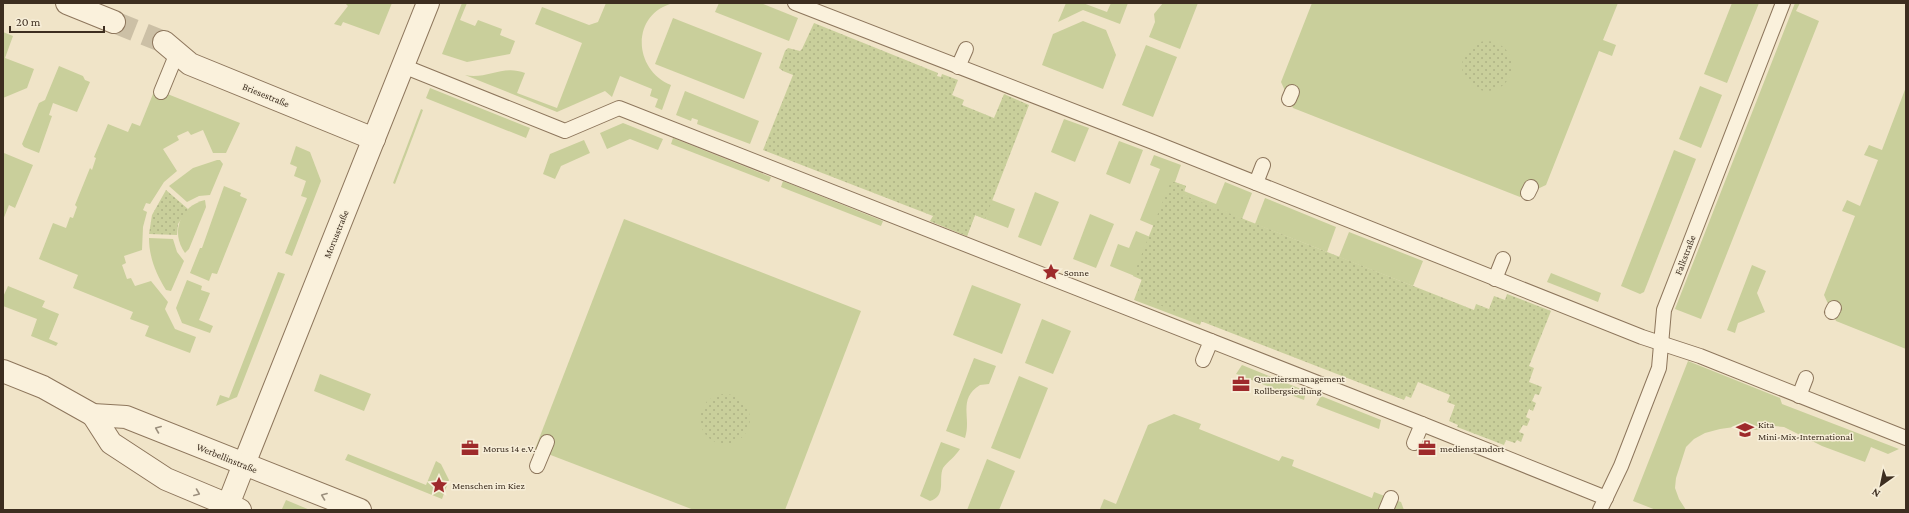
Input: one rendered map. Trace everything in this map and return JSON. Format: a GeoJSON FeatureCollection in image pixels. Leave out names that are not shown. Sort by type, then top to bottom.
{"type":"FeatureCollection","features":[{"type":"Feature","properties":{"kind":"street"},"geometry":{"type":"LineString","coordinates":[[67,3],[114,22]]}},
{"type":"Feature","properties":{"kind":"street","name":"Morusstraße"},"geometry":{"type":"LineString","coordinates":[[231,508],[244,464],[428,3]]}},
{"type":"Feature","properties":{"kind":"street","name":"Briesestraße"},"geometry":{"type":"LineString","coordinates":[[170,47],[190,64],[374,138]]}},
{"type":"Feature","properties":{"kind":"street","name":"Werbellinstraße"},"geometry":{"type":"LineString","coordinates":[[3,371],[43,387],[93,415],[126,417],[360,510]]}},
{"type":"Feature","properties":{"kind":"street","name":"Werbellinstraße"},"geometry":{"type":"LineString","coordinates":[[93,415],[111,443],[166,479],[231,508]]}},
{"type":"Feature","properties":{"kind":"lane"},"geometry":{"type":"LineString","coordinates":[[795,3],[1256,183],[1661,344],[1700,356],[1906,438]]}},
{"type":"Feature","properties":{"kind":"lane","name":"Falkstraße"},"geometry":{"type":"LineString","coordinates":[[1603,504],[1621,466],[1659,368],[1664,310],[1783,3]]}},
{"type":"Feature","properties":{"kind":"lane"},"geometry":{"type":"LineString","coordinates":[[161,92],[170,47]]}},
{"type":"Feature","properties":{"kind":"lane"},"geometry":{"type":"LineString","coordinates":[[958,67],[966,48]]}},
{"type":"Feature","properties":{"kind":"lane"},"geometry":{"type":"LineString","coordinates":[[403,66],[565,131],[619,108],[1422,424],[1603,504]]}},
{"type":"Feature","properties":{"kind":"lane"},"geometry":{"type":"LineString","coordinates":[[1256,183],[1263,165]]}},
{"type":"Feature","properties":{"kind":"lane"},"geometry":{"type":"LineString","coordinates":[[1496,279],[1503,259]]}},
{"type":"Feature","properties":{"kind":"lane"},"geometry":{"type":"LineString","coordinates":[[1203,360],[1211,341]]}},
{"type":"Feature","properties":{"kind":"lane"},"geometry":{"type":"LineString","coordinates":[[1799,396],[1806,378]]}},
{"type":"Feature","properties":{"kind":"lane"},"geometry":{"type":"LineString","coordinates":[[1414,443],[1422,424]]}},
{"type":"Feature","properties":{"kind":"lane"},"geometry":{"type":"LineString","coordinates":[[537,466],[547,442]]}},
{"type":"Feature","properties":{"kind":"green space"},"geometry":{"type":"Polygon","coordinates":[[[345,3],[392,3],[379,35],[343,22],[341,26],[334,24],[348,6],[345,3]]]}},
{"type":"Feature","properties":{"kind":"green space"},"geometry":{"type":"Polygon","coordinates":[[[462,3],[467,3],[460,20],[475,26],[478,20],[502,29],[500,35],[515,41],[510,54],[467,62],[442,54],[462,3]]]}},
{"type":"Feature","properties":{"kind":"green space"},"geometry":{"type":"Polygon","coordinates":[[[606,3],[674,3],[660,9],[650,18],[644,29],[642,42],[643,55],[649,67],[658,77],[671,85],[662,110],[655,107],[658,99],[650,96],[652,89],[620,76],[612,97],[605,91],[557,112],[465,75],[480,76],[509,70],[525,73],[517,93],[557,108],[582,43],[535,24],[542,7],[589,25],[598,22],[606,3]]]}},
{"type":"Feature","properties":{"kind":"green space"},"geometry":{"type":"Polygon","coordinates":[[[719,3],[761,3],[798,18],[789,41],[715,12],[719,3]]]}},
{"type":"Feature","properties":{"kind":"green space"},"geometry":{"type":"Polygon","coordinates":[[[1066,3],[1083,3],[1107,12],[1111,3],[1128,3],[1120,24],[1083,10],[1058,22],[1066,3]]]}},
{"type":"Feature","properties":{"kind":"green space"},"geometry":{"type":"Polygon","coordinates":[[[1163,3],[1198,3],[1180,49],[1149,37],[1155,22],[1154,14],[1163,3]]]}},
{"type":"Feature","properties":{"kind":"green space"},"geometry":{"type":"Polygon","coordinates":[[[1312,3],[1618,3],[1603,40],[1616,45],[1612,56],[1599,51],[1546,185],[1520,197],[1293,108],[1281,82],[1312,3]]]}},
{"type":"Feature","properties":{"kind":"green space"},"geometry":{"type":"Polygon","coordinates":[[[1732,3],[1759,3],[1727,83],[1704,74],[1732,3]]]}},
{"type":"Feature","properties":{"kind":"green space"},"geometry":{"type":"Polygon","coordinates":[[[1795,3],[1800,3],[1796,11],[1819,21],[1701,319],[1675,309],[1795,3]]]}},
{"type":"Feature","properties":{"kind":"green space"},"geometry":{"type":"Polygon","coordinates":[[[673,18],[762,53],[744,99],[655,64],[673,18]]]}},
{"type":"Feature","properties":{"kind":"green space"},"geometry":{"type":"Polygon","coordinates":[[[1083,21],[1106,30],[1116,55],[1103,89],[1042,65],[1053,34],[1083,21]]]}},
{"type":"Feature","properties":{"kind":"green space"},"geometry":{"type":"Polygon","coordinates":[[[814,23],[938,73],[937,76],[941,77],[942,74],[958,80],[952,95],[964,100],[962,105],[994,118],[1004,94],[1029,105],[985,219],[975,215],[967,236],[930,221],[933,216],[763,150],[793,75],[779,68],[785,51],[788,48],[800,51],[814,23]]]}},
{"type":"Feature","properties":{"kind":"green space"},"geometry":{"type":"Polygon","coordinates":[[[3,32],[13,36],[5,58],[34,69],[27,88],[3,98],[3,32]]]}},
{"type":"Feature","properties":{"kind":"green space"},"geometry":{"type":"Polygon","coordinates":[[[1487,41],[1497,43],[1505,48],[1510,56],[1512,66],[1510,76],[1505,84],[1497,89],[1487,91],[1477,89],[1469,84],[1464,76],[1462,66],[1464,56],[1469,48],[1477,43],[1487,41]]]}},
{"type":"Feature","properties":{"kind":"green space"},"geometry":{"type":"Polygon","coordinates":[[[1146,45],[1177,57],[1153,117],[1122,105],[1146,45]]]}},
{"type":"Feature","properties":{"kind":"green space"},"geometry":{"type":"Polygon","coordinates":[[[59,66],[83,76],[85,80],[90,82],[77,112],[53,103],[49,115],[52,116],[39,153],[24,147],[22,144],[39,103],[45,100],[59,66]]]}},
{"type":"Feature","properties":{"kind":"green space"},"geometry":{"type":"Polygon","coordinates":[[[1700,86],[1722,95],[1701,148],[1679,139],[1700,86]]]}},
{"type":"Feature","properties":{"kind":"green space"},"geometry":{"type":"Polygon","coordinates":[[[1906,87],[1906,349],[1836,321],[1824,295],[1855,216],[1842,211],[1847,200],[1860,206],[1878,160],[1864,155],[1869,145],[1882,150],[1906,87]]]}},
{"type":"Feature","properties":{"kind":"green space"},"geometry":{"type":"Polygon","coordinates":[[[430,88],[530,128],[526,138],[426,98],[430,88]]]}},
{"type":"Feature","properties":{"kind":"green space"},"geometry":{"type":"Polygon","coordinates":[[[155,89],[240,123],[226,153],[213,153],[203,130],[191,135],[188,131],[177,136],[179,140],[163,149],[177,171],[164,182],[150,204],[146,203],[143,210],[147,212],[143,227],[142,250],[124,256],[126,263],[122,265],[127,279],[131,278],[135,286],[151,281],[168,302],[165,309],[175,329],[196,337],[190,353],[145,336],[149,326],[130,319],[133,312],[73,288],[78,275],[39,259],[53,223],[66,228],[70,217],[73,218],[77,207],[75,205],[90,168],[92,170],[96,158],[94,157],[108,124],[128,132],[132,123],[140,126],[155,89]]]}},
{"type":"Feature","properties":{"kind":"green space"},"geometry":{"type":"Polygon","coordinates":[[[685,91],[759,121],[750,144],[697,124],[698,120],[692,118],[691,121],[676,115],[685,91]]]}},
{"type":"Feature","properties":{"kind":"green space"},"geometry":{"type":"Polygon","coordinates":[[[421,109],[423,110],[395,184],[393,183],[421,109]]]}},
{"type":"Feature","properties":{"kind":"green space"},"geometry":{"type":"Polygon","coordinates":[[[1064,119],[1089,128],[1075,162],[1051,152],[1064,119]]]}},
{"type":"Feature","properties":{"kind":"green space"},"geometry":{"type":"Polygon","coordinates":[[[623,123],[663,139],[658,150],[630,139],[607,149],[600,133],[623,123]]]}},
{"type":"Feature","properties":{"kind":"green space"},"geometry":{"type":"Polygon","coordinates":[[[673,138],[771,177],[769,182],[671,144],[673,138]]]}},
{"type":"Feature","properties":{"kind":"green space"},"geometry":{"type":"Polygon","coordinates":[[[584,140],[590,153],[561,166],[555,179],[543,174],[550,154],[584,140]]]}},
{"type":"Feature","properties":{"kind":"green space"},"geometry":{"type":"Polygon","coordinates":[[[1119,141],[1143,150],[1130,184],[1106,174],[1119,141]]]}},
{"type":"Feature","properties":{"kind":"green space"},"geometry":{"type":"Polygon","coordinates":[[[296,146],[310,152],[321,181],[292,256],[285,253],[307,198],[301,196],[306,181],[294,176],[297,167],[290,164],[296,146]]]}},
{"type":"Feature","properties":{"kind":"green space"},"geometry":{"type":"Polygon","coordinates":[[[1674,150],[1696,159],[1644,292],[1640,294],[1621,286],[1674,150]]]}},
{"type":"Feature","properties":{"kind":"green space"},"geometry":{"type":"Polygon","coordinates":[[[4,153],[33,165],[15,208],[9,205],[3,220],[4,153]]]}},
{"type":"Feature","properties":{"kind":"green space"},"geometry":{"type":"Polygon","coordinates":[[[1154,155],[1181,165],[1175,182],[1186,186],[1184,191],[1216,204],[1225,182],[1252,193],[1242,219],[1182,195],[1159,228],[1140,220],[1160,169],[1150,165],[1154,155]]]}},
{"type":"Feature","properties":{"kind":"green space"},"geometry":{"type":"Polygon","coordinates":[[[220,160],[223,164],[210,195],[199,196],[187,202],[169,186],[193,168],[220,160]]]}},
{"type":"Feature","properties":{"kind":"green space"},"geometry":{"type":"Polygon","coordinates":[[[783,181],[883,221],[881,226],[781,187],[783,181]]]}},
{"type":"Feature","properties":{"kind":"green space"},"geometry":{"type":"Polygon","coordinates":[[[1171,181],[1186,186],[1183,195],[1474,310],[1476,304],[1489,309],[1494,296],[1505,300],[1507,294],[1551,311],[1529,366],[1534,368],[1529,382],[1542,387],[1539,395],[1535,394],[1532,401],[1536,403],[1533,411],[1529,409],[1526,417],[1530,419],[1527,426],[1523,425],[1519,432],[1524,434],[1521,442],[1517,440],[1515,443],[1506,440],[1504,445],[1457,427],[1458,425],[1449,421],[1455,405],[1447,402],[1450,395],[1418,382],[1411,398],[1406,396],[1404,400],[1136,296],[1142,280],[1133,276],[1171,181]]]}},
{"type":"Feature","properties":{"kind":"green space"},"geometry":{"type":"Polygon","coordinates":[[[224,186],[241,193],[240,196],[247,199],[217,274],[212,273],[209,281],[190,273],[200,248],[202,248],[224,186]]]}},
{"type":"Feature","properties":{"kind":"green space"},"geometry":{"type":"Polygon","coordinates":[[[166,190],[188,209],[178,224],[177,235],[149,234],[152,215],[166,190]]]}},
{"type":"Feature","properties":{"kind":"green space"},"geometry":{"type":"Polygon","coordinates":[[[1035,192],[1059,202],[1041,246],[1018,237],[1035,192]]]}},
{"type":"Feature","properties":{"kind":"green space"},"geometry":{"type":"Polygon","coordinates":[[[984,197],[1015,209],[1008,228],[975,215],[967,236],[930,221],[984,197]]]}},
{"type":"Feature","properties":{"kind":"green space"},"geometry":{"type":"Polygon","coordinates":[[[1265,198],[1336,227],[1327,252],[1255,224],[1265,198]]]}},
{"type":"Feature","properties":{"kind":"green space"},"geometry":{"type":"Polygon","coordinates":[[[205,200],[206,207],[189,249],[185,253],[178,237],[180,221],[189,208],[196,203],[205,200]]]}},
{"type":"Feature","properties":{"kind":"green space"},"geometry":{"type":"Polygon","coordinates":[[[1090,214],[1114,224],[1096,268],[1073,259],[1090,214]]]}},
{"type":"Feature","properties":{"kind":"green space"},"geometry":{"type":"Polygon","coordinates":[[[624,219],[861,311],[785,510],[694,510],[535,449],[624,219]]]}},
{"type":"Feature","properties":{"kind":"green space"},"geometry":{"type":"Polygon","coordinates":[[[1136,231],[1155,239],[1210,300],[1200,325],[1134,300],[1142,279],[1110,266],[1118,244],[1129,248],[1136,231]]]}},
{"type":"Feature","properties":{"kind":"green space"},"geometry":{"type":"Polygon","coordinates":[[[1349,232],[1423,261],[1413,286],[1339,257],[1349,232]]]}},
{"type":"Feature","properties":{"kind":"green space"},"geometry":{"type":"Polygon","coordinates":[[[149,238],[173,239],[177,252],[184,261],[171,291],[166,290],[156,272],[150,252],[149,238]]]}},
{"type":"Feature","properties":{"kind":"green space"},"geometry":{"type":"Polygon","coordinates":[[[1752,265],[1766,271],[1757,293],[1765,312],[1738,323],[1735,333],[1727,330],[1752,265]]]}},
{"type":"Feature","properties":{"kind":"green space"},"geometry":{"type":"Polygon","coordinates":[[[278,272],[285,274],[237,397],[216,406],[220,395],[229,398],[278,272]]]}},
{"type":"Feature","properties":{"kind":"green space"},"geometry":{"type":"Polygon","coordinates":[[[1551,273],[1601,293],[1598,302],[1547,282],[1551,273]]]}},
{"type":"Feature","properties":{"kind":"green space"},"geometry":{"type":"Polygon","coordinates":[[[187,280],[202,286],[201,290],[210,293],[199,320],[213,326],[210,333],[182,323],[176,308],[187,280]]]}},
{"type":"Feature","properties":{"kind":"green space"},"geometry":{"type":"Polygon","coordinates":[[[972,285],[1021,304],[1002,354],[953,335],[972,285]]]}},
{"type":"Feature","properties":{"kind":"green space"},"geometry":{"type":"Polygon","coordinates":[[[8,286],[45,301],[42,307],[59,314],[49,339],[58,343],[56,346],[31,336],[37,319],[3,306],[3,297],[8,286]]]}},
{"type":"Feature","properties":{"kind":"green space"},"geometry":{"type":"Polygon","coordinates":[[[1042,319],[1071,331],[1053,374],[1025,363],[1042,319]]]}},
{"type":"Feature","properties":{"kind":"green space"},"geometry":{"type":"Polygon","coordinates":[[[974,358],[996,366],[989,384],[980,385],[973,390],[969,396],[966,409],[967,431],[965,438],[946,431],[974,358]]]}},
{"type":"Feature","properties":{"kind":"green space"},"geometry":{"type":"Polygon","coordinates":[[[1688,361],[1780,398],[1782,404],[1899,449],[1888,454],[1871,447],[1865,462],[1822,446],[1784,427],[1774,426],[1756,430],[1734,427],[1720,429],[1705,433],[1694,439],[1686,447],[1676,478],[1675,488],[1679,499],[1686,510],[1656,510],[1633,501],[1688,361]]]}},
{"type":"Feature","properties":{"kind":"green space"},"geometry":{"type":"Polygon","coordinates":[[[1242,365],[1306,391],[1304,400],[1236,374],[1242,365]]]}},
{"type":"Feature","properties":{"kind":"green space"},"geometry":{"type":"Polygon","coordinates":[[[320,374],[371,394],[364,411],[314,391],[320,374]]]}},
{"type":"Feature","properties":{"kind":"green space"},"geometry":{"type":"Polygon","coordinates":[[[1019,376],[1048,388],[1020,459],[991,448],[1019,376]]]}},
{"type":"Feature","properties":{"kind":"green space"},"geometry":{"type":"Polygon","coordinates":[[[725,394],[735,396],[743,401],[748,409],[750,419],[748,429],[743,437],[735,442],[725,444],[715,442],[707,437],[702,429],[700,419],[702,409],[707,401],[715,396],[725,394]]]}},
{"type":"Feature","properties":{"kind":"green space"},"geometry":{"type":"Polygon","coordinates":[[[1321,396],[1381,420],[1379,429],[1316,405],[1321,396]]]}},
{"type":"Feature","properties":{"kind":"green space"},"geometry":{"type":"Polygon","coordinates":[[[1174,414],[1201,424],[1199,429],[1279,461],[1282,456],[1294,460],[1292,466],[1372,498],[1374,492],[1401,502],[1404,510],[1100,509],[1104,499],[1116,504],[1148,425],[1174,414]]]}},
{"type":"Feature","properties":{"kind":"green space"},"geometry":{"type":"Polygon","coordinates":[[[941,442],[960,449],[943,468],[940,491],[935,499],[930,501],[920,496],[941,442]]]}},
{"type":"Feature","properties":{"kind":"green space"},"geometry":{"type":"Polygon","coordinates":[[[348,454],[426,485],[436,461],[441,464],[449,480],[442,499],[345,460],[348,454]]]}},
{"type":"Feature","properties":{"kind":"green space"},"geometry":{"type":"Polygon","coordinates":[[[987,459],[1015,471],[999,510],[967,510],[987,459]]]}},
{"type":"Feature","properties":{"kind":"green space"},"geometry":{"type":"Polygon","coordinates":[[[286,500],[310,510],[282,509],[286,500]]]}},
{"type":"Feature","properties":{"kind":"tunnel"},"geometry":{"type":"LineString","coordinates":[[114,22],[164,42]]}},
{"type":"Feature","properties":{"kind":"place","name":"Sonne"},"geometry":{"type":"Point","coordinates":[1051,272]}},
{"type":"Feature","properties":{"kind":"place","name":"Quartiersmanagement Rollbergsiedlung"},"geometry":{"type":"Point","coordinates":[1241,384]}},
{"type":"Feature","properties":{"kind":"place","name":"Kita Mini-Mix-International"},"geometry":{"type":"Point","coordinates":[1745,430]}},
{"type":"Feature","properties":{"kind":"place","name":"Morus 14 e.V."},"geometry":{"type":"Point","coordinates":[470,448]}},
{"type":"Feature","properties":{"kind":"place","name":"medienstandort"},"geometry":{"type":"Point","coordinates":[1427,448]}},
{"type":"Feature","properties":{"kind":"place","name":"Menschen im Kiez"},"geometry":{"type":"Point","coordinates":[439,485]}}]}
